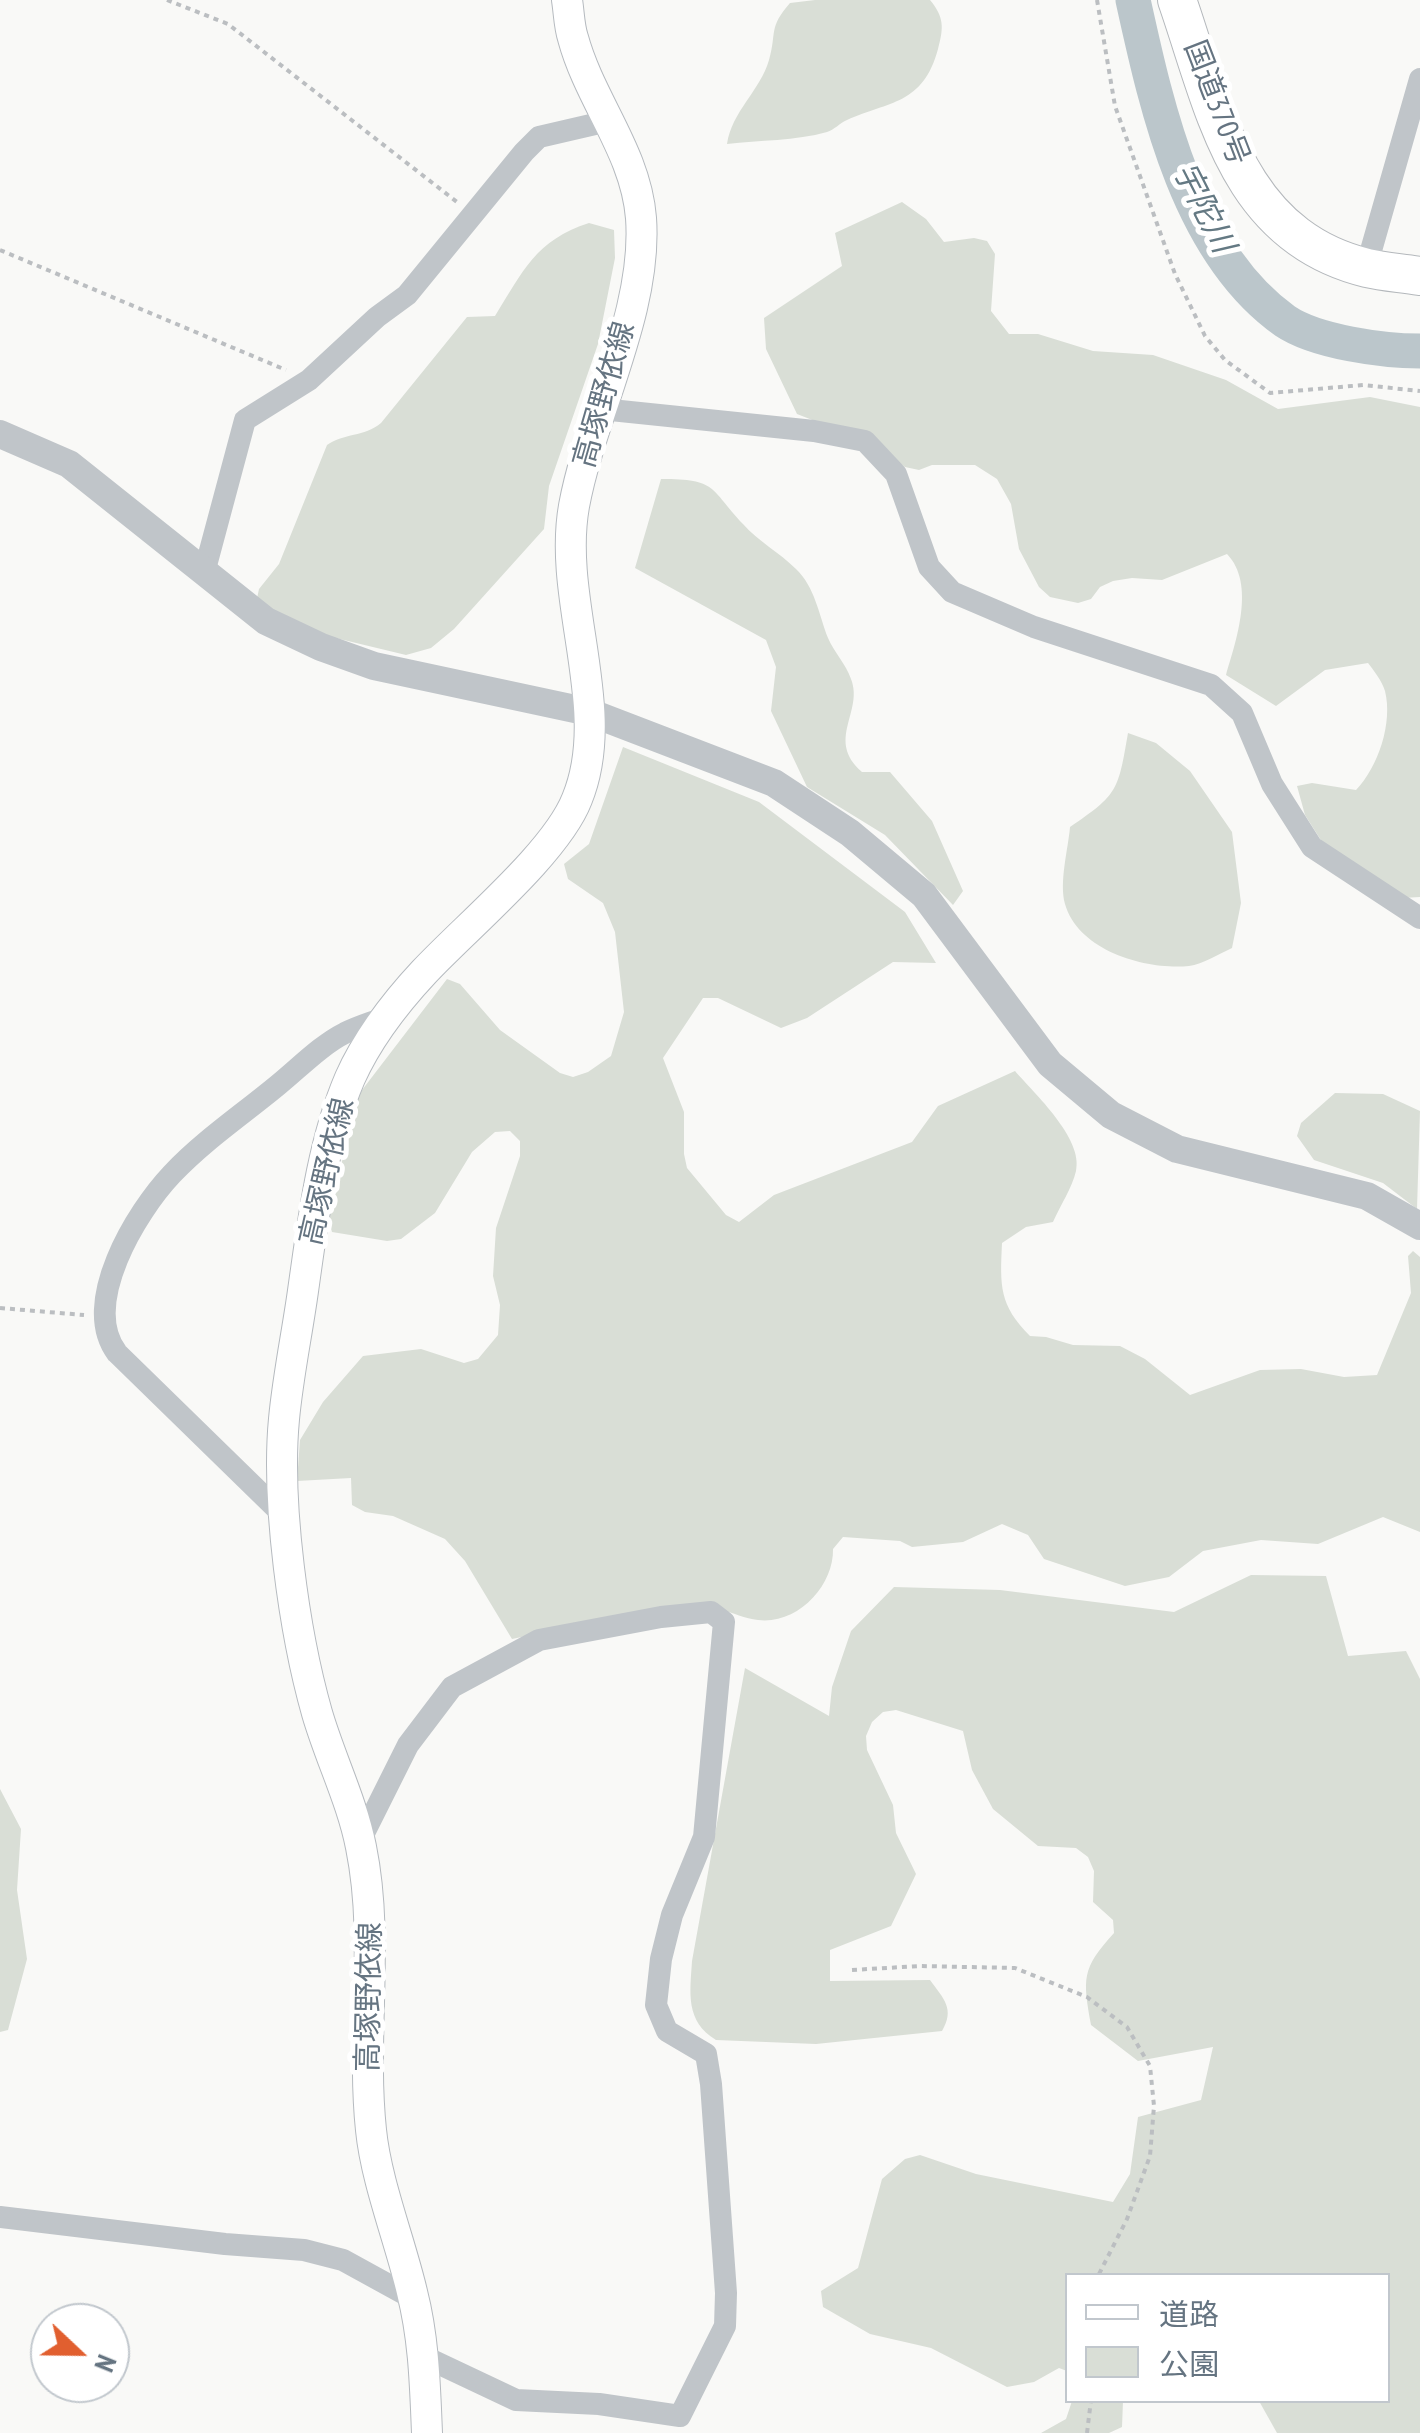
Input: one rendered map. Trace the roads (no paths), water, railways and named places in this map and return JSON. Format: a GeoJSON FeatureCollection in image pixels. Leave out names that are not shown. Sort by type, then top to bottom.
{"type":"FeatureCollection","features":[{"type":"Feature","properties":{"kind":"highway","name":"国道370号"},"geometry":{"type":"LineString","coordinates":[[1177,0],[1226,142],[1251,191],[1283,226],[1333,256],[1366,268],[1420,276]]}},
{"type":"Feature","properties":{"kind":"main road","name":"高塚野依線"},"geometry":{"type":"LineString","coordinates":[[427,2433],[424,2356],[414,2299],[371,2136],[366,2039],[372,1917],[360,1842],[316,1710],[296,1612],[286,1517],[284,1424],[329,1143],[351,1076],[388,1016],[420,976],[542,850],[576,806],[588,768],[589,712],[571,560],[574,508],[640,273],[641,217],[631,167],[573,39],[567,0]]}},
{"type":"Feature","properties":{"kind":"street"},"geometry":{"type":"LineString","coordinates":[[1366,268],[1420,78]]}},
{"type":"Feature","properties":{"kind":"street"},"geometry":{"type":"LineString","coordinates":[[204,574],[245,420],[310,380],[377,317],[407,295],[540,138],[608,120]]}},
{"type":"Feature","properties":{"kind":"street"},"geometry":{"type":"LineString","coordinates":[[602,409],[814,431],[865,442],[896,474],[929,567],[952,592],[1034,627],[1211,685],[1242,714],[1272,784],[1312,847],[1420,918]]}},
{"type":"Feature","properties":{"kind":"street"},"geometry":{"type":"LineString","coordinates":[[0,434],[69,464],[266,620],[321,647],[374,666],[589,712],[774,784],[850,832],[924,896],[1050,1064],[1112,1114],[1178,1150],[1367,1196],[1420,1226]]}},
{"type":"Feature","properties":{"kind":"street"},"geometry":{"type":"LineString","coordinates":[[286,1517],[116,1353],[108,1341],[104,1315],[114,1268],[142,1213],[172,1174],[342,1034],[388,1016]]}},
{"type":"Feature","properties":{"kind":"street"},"geometry":{"type":"LineString","coordinates":[[360,1842],[408,1745],[452,1688],[539,1640],[684,1614],[711,1612],[724,1622],[704,1836],[672,1916],[661,1959],[656,2005],[668,2031],[706,2054],[726,2293],[725,2326],[680,2416],[599,2404],[516,2400],[424,2356]]}},
{"type":"Feature","properties":{"kind":"street"},"geometry":{"type":"LineString","coordinates":[[0,2216],[304,2250],[342,2260],[414,2299]]}},
{"type":"Feature","properties":{"kind":"waterway","name":"宇陀川"},"geometry":{"type":"LineString","coordinates":[[1133,0],[1153,86],[1182,176],[1224,257],[1252,292],[1285,321],[1314,335],[1369,347],[1420,351]]}}]}
